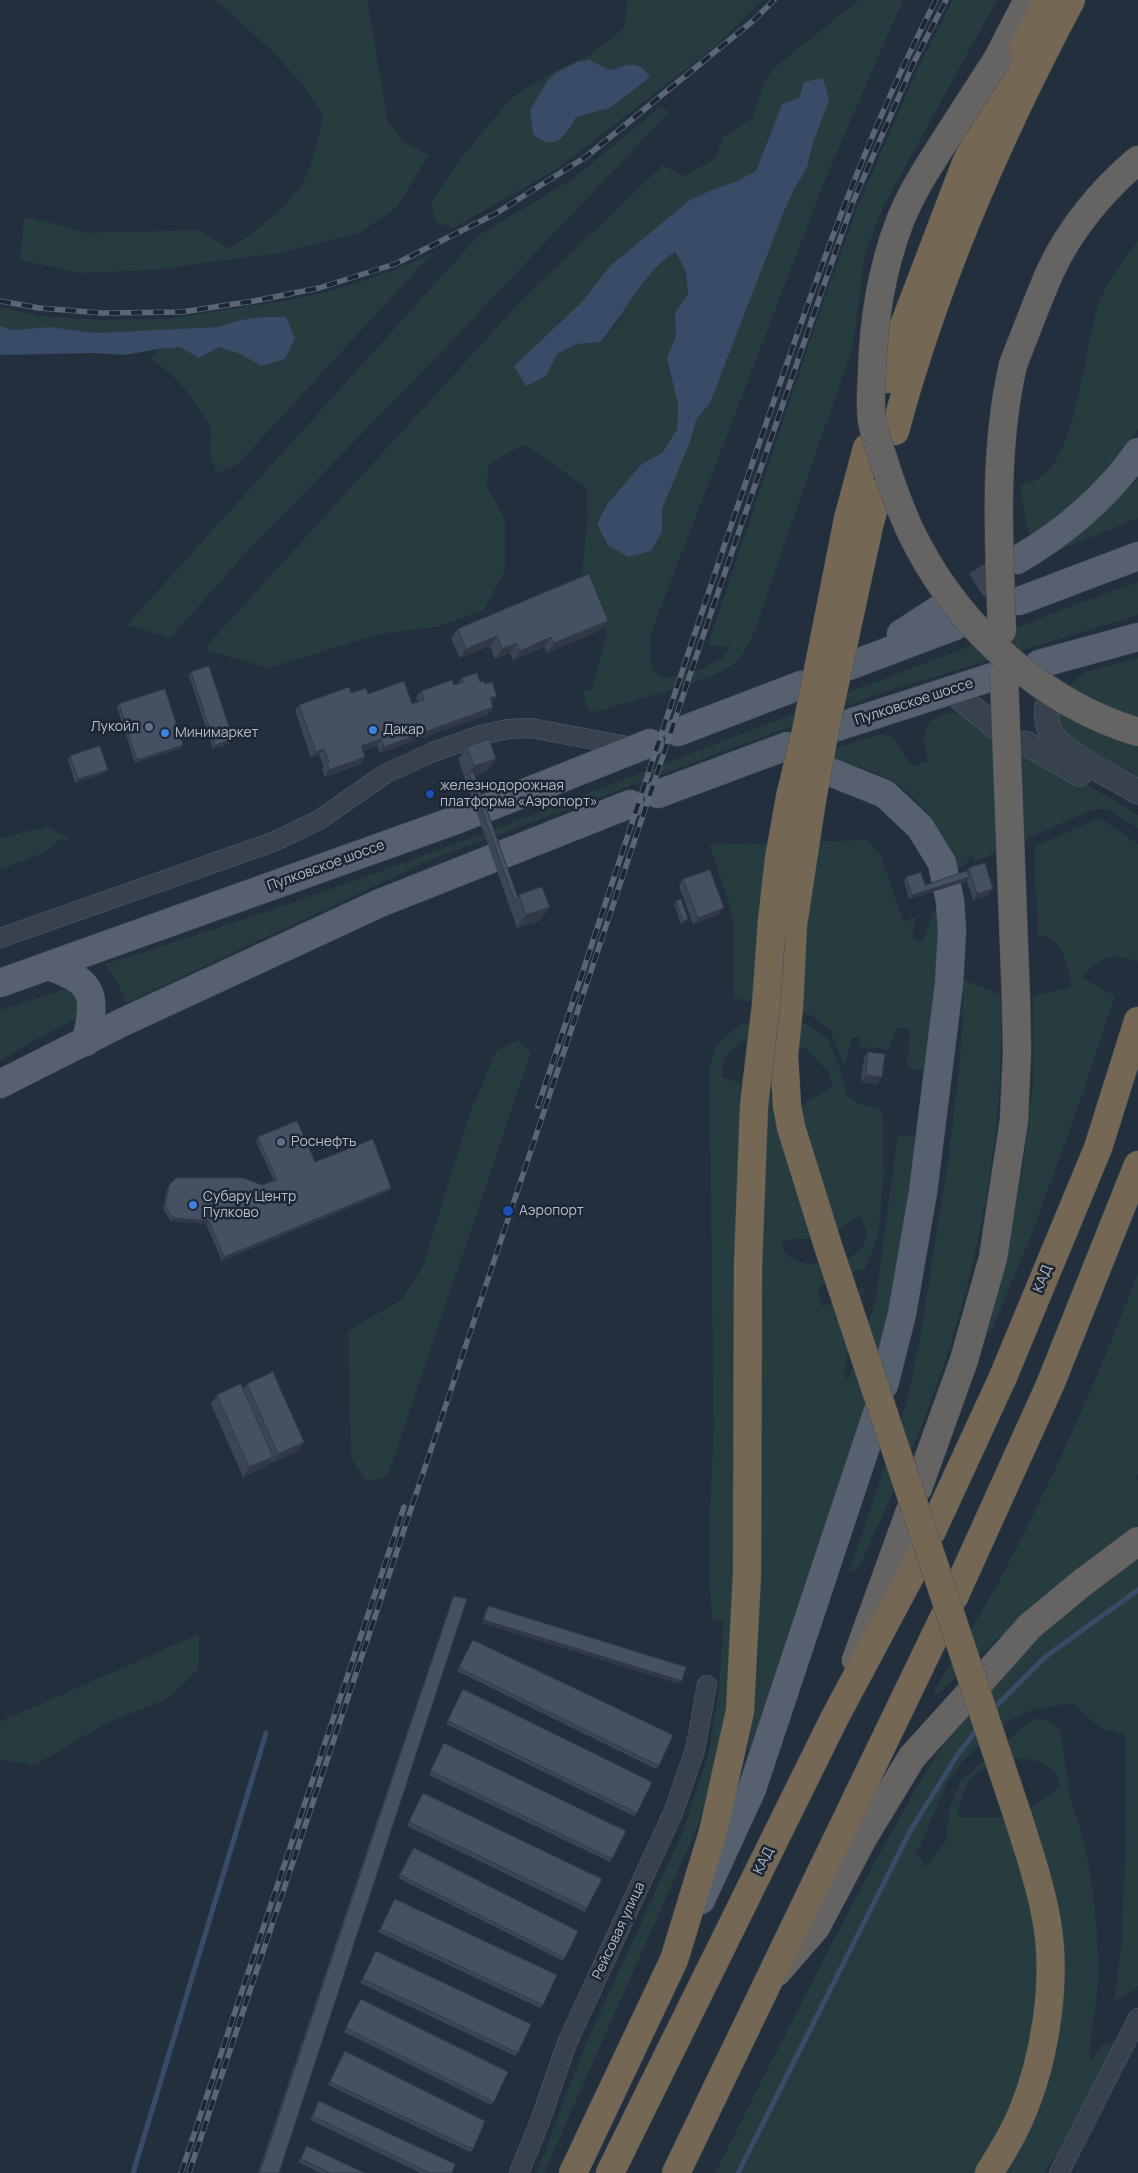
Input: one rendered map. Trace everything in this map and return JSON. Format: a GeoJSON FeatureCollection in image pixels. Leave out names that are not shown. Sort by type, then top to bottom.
{"type":"FeatureCollection","features":[{"type":"Feature","properties":{"kind":"highway"},"geometry":{"type":"LineString","coordinates":[[1028,0],[998,58],[926,171],[900,220],[877,301],[872,343],[872,421],[896,499],[916,544],[935,576],[961,610],[1010,661],[1039,682],[1076,707],[1112,724],[1138,732]]}},
{"type":"Feature","properties":{"kind":"highway"},"geometry":{"type":"LineString","coordinates":[[887,379],[903,328],[966,163],[1048,0]]}},
{"type":"Feature","properties":{"kind":"highway"},"geometry":{"type":"LineString","coordinates":[[895,432],[949,262],[991,162],[1071,0]]}},
{"type":"Feature","properties":{"kind":"highway"},"geometry":{"type":"LineString","coordinates":[[1002,632],[999,489],[1006,393],[1013,365],[1051,270],[1074,230],[1100,198],[1138,160]]}},
{"type":"Feature","properties":{"kind":"highway"},"geometry":{"type":"LineString","coordinates":[[867,448],[859,523],[794,925],[784,1056],[787,1106],[791,1127],[828,1246],[1018,1817],[1035,1871],[1048,1925],[1050,1955],[1048,2007],[1041,2049],[1022,2112],[1010,2139],[989,2173]]}},
{"type":"Feature","properties":{"kind":"highway"},"geometry":{"type":"LineString","coordinates":[[573,2173],[674,1960],[713,1832],[740,1711],[747,1574],[748,1267],[754,1106],[766,1004],[779,859],[790,797],[859,523],[878,493]]}},
{"type":"Feature","properties":{"kind":"highway"},"geometry":{"type":"LineString","coordinates":[[834,1719],[964,1360],[993,1258],[1014,1120],[1017,1052],[1016,1000],[998,676]]}},
{"type":"Feature","properties":{"kind":"highway","name":"КАД"},"geometry":{"type":"LineString","coordinates":[[610,2173],[834,1719],[928,1541],[1003,1377],[1098,1148],[1138,1021]]}},
{"type":"Feature","properties":{"kind":"highway"},"geometry":{"type":"LineString","coordinates":[[676,2173],[949,1607],[1050,1385],[1138,1165]]}},
{"type":"Feature","properties":{"kind":"highway"},"geometry":{"type":"LineString","coordinates":[[771,1978],[816,1928],[863,1838],[912,1757],[1030,1626],[1082,1583],[1138,1541]]}},
{"type":"Feature","properties":{"kind":"main road"},"geometry":{"type":"LineString","coordinates":[[1017,560],[1065,527],[1098,498],[1135,457]]}},
{"type":"Feature","properties":{"kind":"main road"},"geometry":{"type":"LineString","coordinates":[[1068,582],[1138,537]]}},
{"type":"Feature","properties":{"kind":"main road"},"geometry":{"type":"LineString","coordinates":[[1019,601],[1138,556]]}},
{"type":"Feature","properties":{"kind":"main road"},"geometry":{"type":"LineString","coordinates":[[854,665],[948,617]]}},
{"type":"Feature","properties":{"kind":"main road"},"geometry":{"type":"LineString","coordinates":[[1048,670],[1076,652],[1138,637]]}},
{"type":"Feature","properties":{"kind":"main road","name":"Пулковское шоссе"},"geometry":{"type":"LineString","coordinates":[[837,727],[998,676]]}},
{"type":"Feature","properties":{"kind":"main road"},"geometry":{"type":"LineString","coordinates":[[678,732],[801,685]]}},
{"type":"Feature","properties":{"kind":"main road","name":"Пулковское шоссе"},"geometry":{"type":"LineString","coordinates":[[0,983],[456,820],[644,745]]}},
{"type":"Feature","properties":{"kind":"main road"},"geometry":{"type":"LineString","coordinates":[[658,794],[781,752]]}},
{"type":"Feature","properties":{"kind":"main road"},"geometry":{"type":"LineString","coordinates":[[828,771],[885,794],[920,827],[942,863],[950,901],[952,931],[949,984],[922,1192],[902,1314],[884,1385]]}},
{"type":"Feature","properties":{"kind":"main road"},"geometry":{"type":"LineString","coordinates":[[0,1084],[235,969],[380,903],[630,804]]}},
{"type":"Feature","properties":{"kind":"main road"},"geometry":{"type":"LineString","coordinates":[[48,966],[71,974],[83,983],[90,994],[93,1005],[86,1042]]}},
{"type":"Feature","properties":{"kind":"main road"},"geometry":{"type":"LineString","coordinates":[[674,1960],[752,1790],[877,1412]]}},
{"type":"Feature","properties":{"kind":"street"},"geometry":{"type":"LineString","coordinates":[[950,690],[996,727]]}},
{"type":"Feature","properties":{"kind":"street"},"geometry":{"type":"LineString","coordinates":[[1047,706],[1047,722],[1052,736],[1066,748],[1138,792]]}},
{"type":"Feature","properties":{"kind":"street"},"geometry":{"type":"LineString","coordinates":[[0,938],[273,842],[318,820],[386,774],[433,752],[481,735],[508,729],[531,728],[644,745]]}},
{"type":"Feature","properties":{"kind":"street"},"geometry":{"type":"LineString","coordinates":[[1025,743],[1138,806]]}},
{"type":"Feature","properties":{"kind":"street","name":"Рейсовая улица"},"geometry":{"type":"LineString","coordinates":[[519,2173],[539,2124],[567,2043],[673,1813],[694,1750],[707,1685]]}},
{"type":"Feature","properties":{"kind":"street"},"geometry":{"type":"LineString","coordinates":[[1059,2173],[1138,2018]]}},
{"type":"Feature","properties":{"kind":"green space"},"geometry":{"type":"Polygon","coordinates":[[[216,0],[367,0],[388,122],[404,142],[429,155],[396,208],[359,233],[278,253],[151,270],[80,273],[20,260],[24,218],[45,221],[85,233],[197,230],[229,248],[271,218],[299,188],[311,164],[324,116],[303,85],[273,52],[216,0]]]}},
{"type":"Feature","properties":{"kind":"green space"},"geometry":{"type":"Polygon","coordinates":[[[630,0],[762,0],[717,45],[557,169],[453,228],[438,223],[433,213],[432,201],[462,157],[511,98],[548,75],[590,55],[624,28],[627,2],[630,0]],[[589,60],[568,67],[548,80],[576,117],[610,108],[633,64],[610,70],[589,60]]]}},
{"type":"Feature","properties":{"kind":"green space"},"geometry":{"type":"Polygon","coordinates":[[[859,0],[903,0],[829,170],[651,633],[650,660],[654,672],[663,677],[702,669],[721,659],[731,647],[708,645],[821,308],[858,206],[918,68],[953,0],[997,0],[881,212],[865,253],[853,346],[754,632],[736,662],[727,669],[673,689],[602,710],[593,712],[588,710],[583,692],[592,689],[607,634],[582,571],[588,518],[587,488],[524,444],[488,465],[487,488],[505,519],[505,570],[484,610],[440,626],[380,634],[268,668],[204,649],[519,303],[663,165],[684,176],[715,159],[724,136],[752,118],[766,79],[774,68],[859,0]],[[799,98],[782,104],[756,171],[735,182],[712,190],[610,266],[583,301],[514,366],[557,354],[577,344],[600,342],[617,323],[627,302],[656,267],[674,252],[686,271],[688,294],[675,313],[676,336],[667,358],[678,404],[677,429],[663,452],[642,464],[662,532],[662,509],[690,442],[696,420],[710,403],[785,209],[794,189],[807,168],[813,143],[822,121],[799,98]]]}},
{"type":"Feature","properties":{"kind":"green space"},"geometry":{"type":"Polygon","coordinates":[[[661,107],[669,112],[446,347],[243,556],[170,638],[127,625],[480,234],[575,177],[661,107]]]}},
{"type":"Feature","properties":{"kind":"green space"},"geometry":{"type":"Polygon","coordinates":[[[1138,241],[1138,429],[1116,461],[1090,493],[1030,540],[1020,486],[1043,476],[1059,456],[1073,417],[1100,299],[1114,273],[1138,241]]]}},
{"type":"Feature","properties":{"kind":"green space"},"geometry":{"type":"Polygon","coordinates":[[[440,250],[425,261],[237,465],[216,473],[210,451],[211,426],[185,389],[170,373],[151,359],[158,349],[180,347],[199,358],[219,347],[241,354],[261,366],[285,359],[295,338],[286,317],[240,320],[218,327],[95,333],[50,327],[12,330],[0,326],[0,307],[37,316],[99,320],[168,319],[284,301],[328,292],[396,270],[440,250]]]}},
{"type":"Feature","properties":{"kind":"green space"},"geometry":{"type":"Polygon","coordinates":[[[1138,479],[1138,518],[1057,551],[1055,547],[1107,508],[1138,479]]]}},
{"type":"Feature","properties":{"kind":"green space"},"geometry":{"type":"Polygon","coordinates":[[[1138,582],[1138,615],[881,693],[430,860],[126,1003],[117,981],[105,964],[213,930],[425,855],[1138,582]]]}},
{"type":"Feature","properties":{"kind":"green space"},"geometry":{"type":"Polygon","coordinates":[[[1138,658],[1138,781],[1079,747],[1054,721],[1062,692],[1085,672],[1138,658]]]}},
{"type":"Feature","properties":{"kind":"green space"},"geometry":{"type":"Polygon","coordinates":[[[948,713],[969,715],[1138,815],[1138,828],[1107,809],[1094,809],[984,858],[974,861],[973,856],[967,857],[968,863],[957,868],[946,842],[930,817],[899,786],[887,778],[870,771],[817,754],[881,734],[892,737],[912,767],[928,761],[923,737],[930,721],[948,713]]]}},
{"type":"Feature","properties":{"kind":"green space"},"geometry":{"type":"Polygon","coordinates":[[[1095,820],[1104,821],[1138,844],[1138,961],[1120,957],[1107,958],[1081,977],[1115,996],[1082,1096],[1034,1228],[990,1334],[986,1333],[996,1299],[1013,1222],[1024,1159],[1033,1084],[1033,996],[1072,987],[1063,954],[1050,938],[1038,935],[1034,847],[1095,820]]]}},
{"type":"Feature","properties":{"kind":"green space"},"geometry":{"type":"Polygon","coordinates":[[[47,827],[70,839],[59,840],[45,852],[0,870],[0,839],[47,827]]]}},
{"type":"Feature","properties":{"kind":"green space"},"geometry":{"type":"Polygon","coordinates":[[[866,840],[880,854],[903,922],[916,917],[912,939],[923,942],[934,911],[938,911],[936,1011],[927,1071],[907,1068],[910,1029],[897,1028],[889,1049],[860,1047],[859,1037],[852,1038],[844,1068],[830,1029],[809,1014],[734,998],[733,922],[728,898],[709,845],[866,840]]]}},
{"type":"Feature","properties":{"kind":"green space"},"geometry":{"type":"Polygon","coordinates":[[[964,980],[1002,995],[997,1120],[979,1235],[955,1331],[925,1415],[858,1570],[849,1572],[906,1405],[919,1344],[949,1158],[961,1048],[964,980]]]}},
{"type":"Feature","properties":{"kind":"green space"},"geometry":{"type":"Polygon","coordinates":[[[66,989],[74,993],[82,1002],[80,1013],[72,1021],[29,1043],[0,1061],[0,1010],[66,989]]]}},
{"type":"Feature","properties":{"kind":"green space"},"geometry":{"type":"Polygon","coordinates":[[[741,1024],[806,1024],[828,1039],[840,1069],[846,1094],[856,1102],[883,1111],[884,1172],[878,1236],[865,1268],[818,1287],[822,1307],[864,1288],[843,1372],[848,1381],[875,1303],[898,1135],[921,1137],[890,1340],[752,1748],[747,1749],[758,1664],[759,1268],[767,1100],[773,1099],[775,1103],[790,1169],[812,1238],[782,1240],[784,1251],[791,1258],[800,1262],[822,1264],[853,1255],[860,1250],[868,1236],[860,1215],[833,1233],[798,1107],[833,1087],[827,1071],[806,1048],[743,1040],[724,1058],[722,1077],[740,1083],[735,1616],[722,1751],[696,1830],[544,2173],[537,2173],[585,2046],[684,1829],[709,1752],[719,1691],[724,1619],[713,1620],[709,1584],[710,1507],[714,1431],[709,1072],[713,1055],[719,1044],[741,1024]]]}},
{"type":"Feature","properties":{"kind":"green space"},"geometry":{"type":"Polygon","coordinates":[[[519,1040],[531,1053],[387,1477],[366,1481],[351,1458],[348,1331],[401,1300],[423,1266],[471,1110],[497,1050],[519,1040]]]}},
{"type":"Feature","properties":{"kind":"green space"},"geometry":{"type":"Polygon","coordinates":[[[1138,1273],[1138,1474],[1135,1476],[1138,1481],[1138,1525],[1051,1590],[937,1694],[933,1693],[1013,1555],[1064,1451],[1138,1273]]]}},
{"type":"Feature","properties":{"kind":"green space"},"geometry":{"type":"Polygon","coordinates":[[[1138,1554],[1138,1985],[1136,1989],[1114,2001],[1122,1944],[1126,1828],[1125,1734],[1101,1729],[1073,1703],[1034,1709],[1010,1720],[963,1760],[946,1785],[915,1854],[922,1860],[925,1868],[947,1839],[949,1809],[961,1781],[1033,1719],[1048,1720],[1058,1727],[1062,1741],[1070,1798],[1079,1825],[1090,1871],[1097,1931],[1099,1979],[1089,2052],[1091,2061],[1103,2044],[1114,2042],[1059,2150],[1044,2173],[1000,2173],[1051,2051],[1029,1810],[1061,1786],[1055,1772],[1046,1765],[1035,1760],[1011,1759],[988,1766],[970,1780],[965,1788],[957,1817],[1006,1817],[1034,1903],[1039,1980],[1031,2046],[1013,2107],[978,2173],[715,2173],[813,1979],[874,1864],[949,1736],[979,1696],[1016,1657],[1055,1621],[1138,1554]]]}},
{"type":"Feature","properties":{"kind":"green space"},"geometry":{"type":"Polygon","coordinates":[[[199,1634],[198,1669],[181,1687],[162,1701],[108,1722],[35,1765],[0,1760],[0,1722],[199,1634]]]}},
{"type":"Feature","properties":{"kind":"water"},"geometry":{"type":"Polygon","coordinates":[[[589,60],[610,70],[628,65],[637,66],[646,71],[650,77],[610,108],[576,117],[564,136],[559,140],[548,142],[541,140],[533,134],[530,110],[548,80],[557,72],[577,62],[589,60]]]}},
{"type":"Feature","properties":{"kind":"water"},"geometry":{"type":"Polygon","coordinates":[[[823,78],[829,100],[813,143],[807,168],[794,189],[785,209],[710,403],[696,420],[690,442],[662,509],[662,532],[651,551],[628,557],[608,545],[597,524],[608,503],[642,464],[663,452],[677,429],[678,404],[667,358],[676,336],[675,313],[688,294],[686,271],[675,252],[663,261],[643,282],[600,342],[577,344],[557,354],[546,376],[526,386],[514,366],[583,301],[610,266],[690,200],[735,182],[756,171],[782,104],[799,98],[804,82],[823,78]]]}},
{"type":"Feature","properties":{"kind":"water"},"geometry":{"type":"Polygon","coordinates":[[[286,317],[295,338],[285,359],[261,366],[241,354],[219,347],[199,358],[180,347],[125,355],[94,353],[0,355],[0,326],[12,330],[50,327],[95,333],[218,327],[240,320],[286,317]]]}},
{"type":"Feature","properties":{"kind":"building"},"geometry":{"type":"Polygon","coordinates":[[[589,574],[608,621],[554,643],[551,637],[520,651],[517,643],[502,649],[497,636],[466,649],[458,629],[589,574]]]}},
{"type":"Feature","properties":{"kind":"building"},"geometry":{"type":"Polygon","coordinates":[[[209,666],[233,739],[215,745],[191,672],[209,666]]]}},
{"type":"Feature","properties":{"kind":"building","name":"Дакар"},"geometry":{"type":"Polygon","coordinates":[[[477,673],[480,682],[484,681],[485,684],[492,682],[497,696],[490,698],[493,707],[384,747],[381,739],[361,746],[365,757],[329,770],[327,763],[329,762],[324,749],[316,752],[299,705],[349,687],[351,693],[366,688],[368,694],[404,681],[412,704],[424,700],[421,691],[452,680],[454,685],[464,682],[462,678],[477,673]]]}},
{"type":"Feature","properties":{"kind":"building","name":"Лукойл"},"geometry":{"type":"Polygon","coordinates":[[[165,689],[183,745],[137,760],[119,704],[165,689]]]}},
{"type":"Feature","properties":{"kind":"building"},"geometry":{"type":"Polygon","coordinates":[[[489,739],[496,759],[474,766],[467,747],[489,739]]]}},
{"type":"Feature","properties":{"kind":"building"},"geometry":{"type":"Polygon","coordinates":[[[100,746],[108,770],[78,779],[70,756],[100,746]]]}},
{"type":"Feature","properties":{"kind":"building"},"geometry":{"type":"Polygon","coordinates":[[[473,771],[518,898],[515,902],[469,773],[473,771]]]}},
{"type":"Feature","properties":{"kind":"building"},"geometry":{"type":"Polygon","coordinates":[[[985,863],[993,889],[977,894],[969,868],[985,863]]]}},
{"type":"Feature","properties":{"kind":"building"},"geometry":{"type":"Polygon","coordinates":[[[710,870],[724,908],[698,918],[683,879],[710,870]]]}},
{"type":"Feature","properties":{"kind":"building"},"geometry":{"type":"Polygon","coordinates":[[[967,871],[969,877],[912,895],[906,877],[921,872],[925,885],[967,871]]]}},
{"type":"Feature","properties":{"kind":"building"},"geometry":{"type":"Polygon","coordinates":[[[542,887],[550,907],[526,915],[519,895],[542,887]]]}},
{"type":"Feature","properties":{"kind":"building"},"geometry":{"type":"Polygon","coordinates":[[[681,899],[688,919],[683,921],[676,901],[681,899]]]}},
{"type":"Feature","properties":{"kind":"building"},"geometry":{"type":"Polygon","coordinates":[[[868,1052],[885,1054],[882,1077],[866,1075],[868,1052]]]}},
{"type":"Feature","properties":{"kind":"building"},"geometry":{"type":"Polygon","coordinates":[[[297,1121],[315,1162],[373,1139],[391,1188],[224,1257],[209,1221],[173,1218],[165,1206],[169,1185],[176,1178],[243,1178],[262,1185],[277,1180],[258,1137],[297,1121]]]}},
{"type":"Feature","properties":{"kind":"building"},"geometry":{"type":"Polygon","coordinates":[[[273,1372],[304,1442],[278,1454],[247,1384],[273,1372]]]}},
{"type":"Feature","properties":{"kind":"building"},"geometry":{"type":"Polygon","coordinates":[[[241,1384],[273,1457],[249,1467],[217,1395],[241,1384]]]}},
{"type":"Feature","properties":{"kind":"building"},"geometry":{"type":"Polygon","coordinates":[[[454,1596],[467,1599],[279,2173],[260,2173],[454,1596]]]}},
{"type":"Feature","properties":{"kind":"building"},"geometry":{"type":"Polygon","coordinates":[[[489,1606],[686,1667],[682,1681],[484,1620],[489,1606]]]}},
{"type":"Feature","properties":{"kind":"building"},"geometry":{"type":"Polygon","coordinates":[[[473,1640],[673,1735],[659,1766],[459,1668],[473,1640]]]}},
{"type":"Feature","properties":{"kind":"building"},"geometry":{"type":"Polygon","coordinates":[[[463,1689],[652,1782],[637,1813],[448,1721],[463,1689]]]}},
{"type":"Feature","properties":{"kind":"building"},"geometry":{"type":"Polygon","coordinates":[[[444,1743],[626,1831],[612,1859],[431,1771],[444,1743]]]}},
{"type":"Feature","properties":{"kind":"building"},"geometry":{"type":"Polygon","coordinates":[[[423,1793],[602,1879],[587,1908],[409,1822],[423,1793]]]}},
{"type":"Feature","properties":{"kind":"building"},"geometry":{"type":"Polygon","coordinates":[[[414,1848],[578,1931],[565,1958],[400,1875],[414,1848]]]}},
{"type":"Feature","properties":{"kind":"building"},"geometry":{"type":"Polygon","coordinates":[[[395,1899],[557,1975],[543,2005],[381,1929],[395,1899]]]}},
{"type":"Feature","properties":{"kind":"building"},"geometry":{"type":"Polygon","coordinates":[[[376,1951],[531,2024],[518,2053],[363,1979],[376,1951]]]}},
{"type":"Feature","properties":{"kind":"building"},"geometry":{"type":"Polygon","coordinates":[[[361,1999],[508,2072],[494,2102],[346,2028],[361,1999]]]}},
{"type":"Feature","properties":{"kind":"building"},"geometry":{"type":"Polygon","coordinates":[[[345,2051],[485,2121],[473,2149],[330,2082],[345,2051]]]}},
{"type":"Feature","properties":{"kind":"building"},"geometry":{"type":"Polygon","coordinates":[[[319,2101],[455,2164],[452,2173],[430,2173],[313,2116],[319,2101]]]}},
{"type":"Feature","properties":{"kind":"building"},"geometry":{"type":"Polygon","coordinates":[[[307,2146],[365,2173],[330,2173],[301,2159],[307,2146]]]}},
{"type":"Feature","properties":{"kind":"waterway"},"geometry":{"type":"LineString","coordinates":[[992,1710],[1045,1657],[1138,1590]]}},
{"type":"Feature","properties":{"kind":"waterway"},"geometry":{"type":"LineString","coordinates":[[738,2173],[909,1833],[958,1754],[979,1727]]}},
{"type":"Feature","properties":{"kind":"waterway"},"geometry":{"type":"LineString","coordinates":[[133,2173],[266,1733]]}},
{"type":"Feature","properties":{"kind":"tunnel"},"geometry":{"type":"LineString","coordinates":[[941,608],[1017,560]]}},
{"type":"Feature","properties":{"kind":"railway"},"geometry":{"type":"LineString","coordinates":[[0,301],[39,308],[102,313],[182,312],[254,301],[319,288],[395,264],[495,214],[587,156],[754,20],[774,0]]}},
{"type":"Feature","properties":{"kind":"railway"},"geometry":{"type":"LineString","coordinates":[[538,1106],[675,692],[818,275],[884,108],[936,0]]}},
{"type":"Feature","properties":{"kind":"railway"},"geometry":{"type":"LineString","coordinates":[[189,2173],[701,642],[817,305],[853,202],[914,62],[946,0]]}},
{"type":"Feature","properties":{"kind":"railway"},"geometry":{"type":"LineString","coordinates":[[181,2173],[404,1507]]}},
{"type":"Feature","properties":{"kind":"place","name":"Лукойл"},"geometry":{"type":"Point","coordinates":[149,727]}},
{"type":"Feature","properties":{"kind":"place","name":"Дакар"},"geometry":{"type":"Point","coordinates":[373,730]}},
{"type":"Feature","properties":{"kind":"place","name":"Минимаркет"},"geometry":{"type":"Point","coordinates":[165,733]}},
{"type":"Feature","properties":{"kind":"place","name":"железнодорожная платформа «Аэропорт»"},"geometry":{"type":"Point","coordinates":[430,794]}},
{"type":"Feature","properties":{"kind":"place","name":"Роснефть"},"geometry":{"type":"Point","coordinates":[281,1142]}},
{"type":"Feature","properties":{"kind":"place","name":"Субару Центр Пулково"},"geometry":{"type":"Point","coordinates":[193,1205]}},
{"type":"Feature","properties":{"kind":"place","name":"Аэропорт"},"geometry":{"type":"Point","coordinates":[508,1211]}}]}
